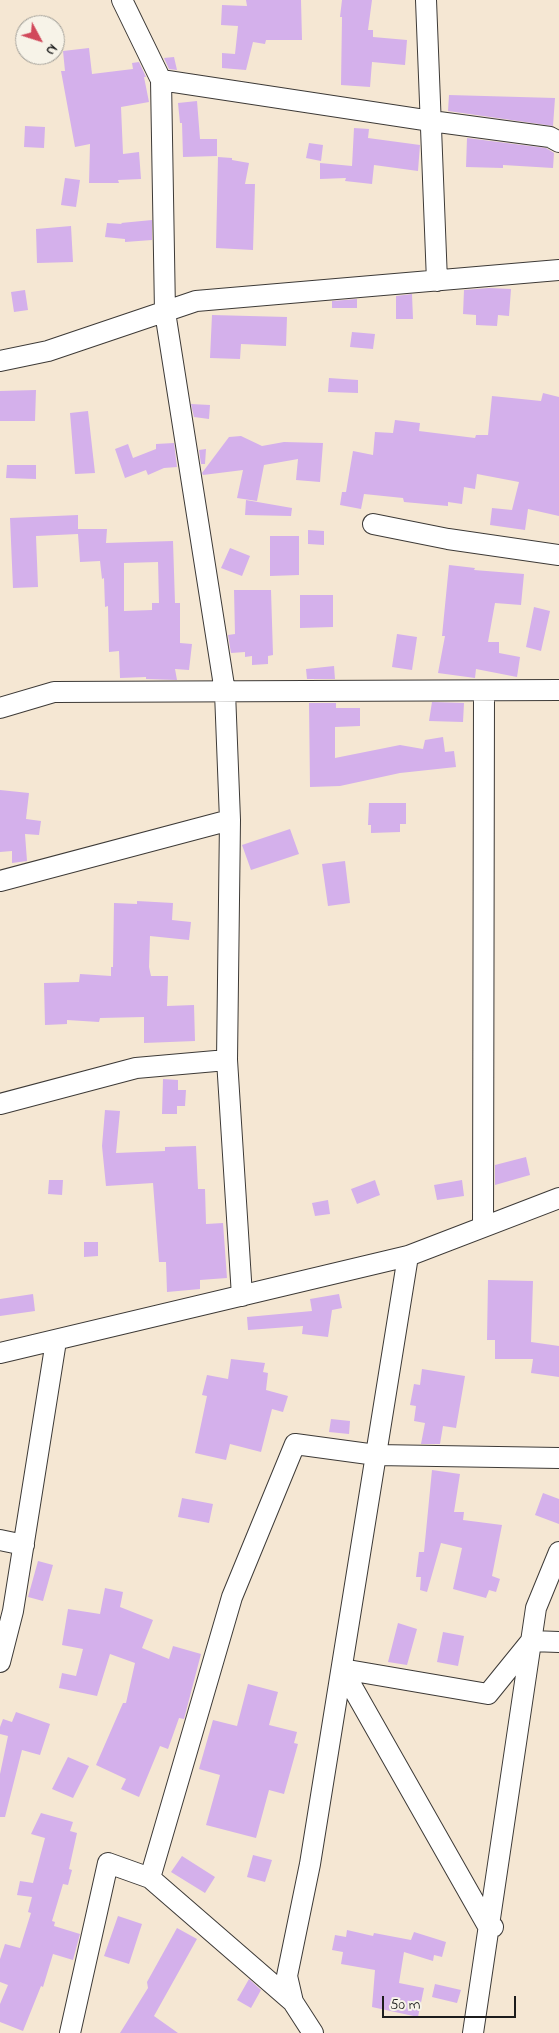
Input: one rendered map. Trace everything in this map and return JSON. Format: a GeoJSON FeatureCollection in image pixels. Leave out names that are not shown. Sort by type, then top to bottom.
{"type":"FeatureCollection","features":[{"type":"Feature","properties":{"kind":"street"},"geometry":{"type":"LineString","coordinates":[[122,0],[161,80],[165,312],[226,692],[230,820],[227,1060],[242,1296]]}},
{"type":"Feature","properties":{"kind":"street"},"geometry":{"type":"LineString","coordinates":[[426,0],[437,281]]}},
{"type":"Feature","properties":{"kind":"street"},"geometry":{"type":"LineString","coordinates":[[161,80],[431,121],[550,136],[559,142]]}},
{"type":"Feature","properties":{"kind":"street"},"geometry":{"type":"LineString","coordinates":[[0,361],[48,351],[196,302],[559,270]]}},
{"type":"Feature","properties":{"kind":"street"},"geometry":{"type":"LineString","coordinates":[[373,524],[448,539],[559,555]]}},
{"type":"Feature","properties":{"kind":"street"},"geometry":{"type":"LineString","coordinates":[[0,708],[54,692],[484,692],[559,690]]}},
{"type":"Feature","properties":{"kind":"street"},"geometry":{"type":"LineString","coordinates":[[483,1227],[484,692]]}},
{"type":"Feature","properties":{"kind":"street"},"geometry":{"type":"LineString","coordinates":[[0,881],[230,820]]}},
{"type":"Feature","properties":{"kind":"street"},"geometry":{"type":"LineString","coordinates":[[0,1104],[136,1068],[227,1060]]}},
{"type":"Feature","properties":{"kind":"street"},"geometry":{"type":"LineString","coordinates":[[0,1353],[408,1256],[559,1198]]}},
{"type":"Feature","properties":{"kind":"street"},"geometry":{"type":"LineString","coordinates":[[293,2002],[287,1976],[310,1864],[408,1256]]}},
{"type":"Feature","properties":{"kind":"street"},"geometry":{"type":"LineString","coordinates":[[0,1662],[13,1610],[56,1340]]}},
{"type":"Feature","properties":{"kind":"street"},"geometry":{"type":"LineString","coordinates":[[150,1878],[232,1597],[295,1444],[376,1455],[559,1458]]}},
{"type":"Feature","properties":{"kind":"street"},"geometry":{"type":"LineString","coordinates":[[0,1540],[24,1545]]}},
{"type":"Feature","properties":{"kind":"street"},"geometry":{"type":"LineString","coordinates":[[473,2033],[491,1928],[536,1608],[559,1552]]}},
{"type":"Feature","properties":{"kind":"street"},"geometry":{"type":"LineString","coordinates":[[342,1670],[488,1694],[532,1641]]}},
{"type":"Feature","properties":{"kind":"street"},"geometry":{"type":"LineString","coordinates":[[532,1641],[559,1642]]}},
{"type":"Feature","properties":{"kind":"street"},"geometry":{"type":"LineString","coordinates":[[342,1670],[491,1928]]}},
{"type":"Feature","properties":{"kind":"street"},"geometry":{"type":"LineString","coordinates":[[70,2033],[108,1863],[150,1878],[293,2002],[313,2033]]}},
{"type":"Feature","properties":{"kind":"building"},"geometry":{"type":"Polygon","coordinates":[[[246,0],[301,0],[302,40],[266,40],[265,44],[253,42],[246,70],[222,68],[222,53],[235,54],[238,26],[221,25],[222,5],[247,6],[246,0]]]}},
{"type":"Feature","properties":{"kind":"building"},"geometry":{"type":"Polygon","coordinates":[[[342,0],[372,0],[368,30],[373,30],[373,37],[407,40],[405,65],[372,62],[370,87],[341,85],[342,17],[340,17],[342,0]]]}},
{"type":"Feature","properties":{"kind":"building"},"geometry":{"type":"Polygon","coordinates":[[[89,48],[92,74],[133,69],[132,63],[139,62],[146,77],[144,77],[149,102],[121,107],[123,154],[139,152],[141,179],[118,180],[119,183],[89,183],[90,144],[75,147],[61,71],[65,71],[65,51],[89,48]]]}},
{"type":"Feature","properties":{"kind":"building"},"geometry":{"type":"Polygon","coordinates":[[[174,57],[177,70],[169,69],[164,58],[174,57]]]}},
{"type":"Feature","properties":{"kind":"building"},"geometry":{"type":"Polygon","coordinates":[[[449,95],[555,98],[553,126],[448,111],[449,95]]]}},
{"type":"Feature","properties":{"kind":"building"},"geometry":{"type":"Polygon","coordinates":[[[197,101],[200,139],[217,139],[217,156],[183,157],[182,123],[180,123],[178,103],[197,101]]]}},
{"type":"Feature","properties":{"kind":"building"},"geometry":{"type":"Polygon","coordinates":[[[25,126],[45,127],[44,148],[24,147],[25,126]]]}},
{"type":"Feature","properties":{"kind":"building"},"geometry":{"type":"Polygon","coordinates":[[[354,128],[369,129],[368,138],[420,145],[418,171],[374,165],[372,184],[345,181],[346,178],[320,179],[320,163],[352,166],[354,128]]]}},
{"type":"Feature","properties":{"kind":"building"},"geometry":{"type":"Polygon","coordinates":[[[467,138],[546,148],[554,153],[553,168],[503,165],[503,168],[466,167],[467,138]]]}},
{"type":"Feature","properties":{"kind":"building"},"geometry":{"type":"Polygon","coordinates":[[[309,143],[323,145],[321,161],[306,158],[309,143]]]}},
{"type":"Feature","properties":{"kind":"building"},"geometry":{"type":"Polygon","coordinates":[[[218,157],[232,158],[232,160],[249,163],[245,184],[255,184],[253,250],[216,248],[218,157]]]}},
{"type":"Feature","properties":{"kind":"building"},"geometry":{"type":"Polygon","coordinates":[[[65,178],[80,180],[76,207],[61,205],[65,178]]]}},
{"type":"Feature","properties":{"kind":"building"},"geometry":{"type":"Polygon","coordinates":[[[152,220],[152,240],[125,242],[125,239],[105,237],[107,223],[122,224],[152,220]]]}},
{"type":"Feature","properties":{"kind":"building"},"geometry":{"type":"Polygon","coordinates":[[[71,226],[73,262],[37,263],[36,229],[71,226]]]}},
{"type":"Feature","properties":{"kind":"building"},"geometry":{"type":"Polygon","coordinates":[[[511,289],[509,316],[498,315],[497,326],[476,325],[476,315],[463,314],[464,290],[511,289]]]}},
{"type":"Feature","properties":{"kind":"building"},"geometry":{"type":"Polygon","coordinates":[[[25,290],[28,310],[14,312],[11,292],[25,290]]]}},
{"type":"Feature","properties":{"kind":"building"},"geometry":{"type":"Polygon","coordinates":[[[412,294],[413,319],[396,319],[396,296],[412,294]]]}},
{"type":"Feature","properties":{"kind":"building"},"geometry":{"type":"Polygon","coordinates":[[[357,299],[357,308],[332,308],[332,301],[357,299]]]}},
{"type":"Feature","properties":{"kind":"building"},"geometry":{"type":"Polygon","coordinates":[[[212,315],[287,317],[286,346],[241,344],[240,359],[210,358],[212,315]]]}},
{"type":"Feature","properties":{"kind":"building"},"geometry":{"type":"Polygon","coordinates":[[[352,332],[375,334],[373,349],[350,347],[352,332]]]}},
{"type":"Feature","properties":{"kind":"building"},"geometry":{"type":"Polygon","coordinates":[[[329,378],[358,380],[358,393],[328,392],[329,378]]]}},
{"type":"Feature","properties":{"kind":"building"},"geometry":{"type":"Polygon","coordinates":[[[36,390],[35,421],[0,421],[0,391],[36,390]]]}},
{"type":"Feature","properties":{"kind":"building"},"geometry":{"type":"Polygon","coordinates":[[[543,393],[559,397],[559,516],[528,509],[525,530],[490,525],[492,508],[512,510],[519,482],[477,474],[475,489],[464,487],[462,504],[448,502],[448,506],[404,502],[403,498],[364,494],[361,509],[340,505],[342,492],[346,492],[353,451],[373,455],[375,432],[393,433],[395,420],[420,423],[419,431],[475,438],[476,435],[488,435],[492,396],[541,401],[543,393]]]}},
{"type":"Feature","properties":{"kind":"building"},"geometry":{"type":"Polygon","coordinates":[[[191,404],[210,405],[209,419],[194,417],[191,404]]]}},
{"type":"Feature","properties":{"kind":"building"},"geometry":{"type":"Polygon","coordinates":[[[88,411],[95,473],[75,474],[70,413],[88,411]]]}},
{"type":"Feature","properties":{"kind":"building"},"geometry":{"type":"Polygon","coordinates":[[[241,436],[262,446],[284,442],[323,443],[320,482],[296,480],[298,459],[264,465],[257,501],[237,498],[243,470],[203,475],[202,473],[229,437],[241,436]]]}},
{"type":"Feature","properties":{"kind":"building"},"geometry":{"type":"Polygon","coordinates":[[[174,443],[177,467],[164,468],[148,475],[146,470],[125,478],[115,449],[128,444],[133,458],[156,449],[156,444],[174,443]]]}},
{"type":"Feature","properties":{"kind":"building"},"geometry":{"type":"Polygon","coordinates":[[[206,449],[205,464],[201,464],[199,450],[206,449]]]}},
{"type":"Feature","properties":{"kind":"building"},"geometry":{"type":"Polygon","coordinates":[[[7,465],[36,465],[36,479],[6,478],[7,465]]]}},
{"type":"Feature","properties":{"kind":"building"},"geometry":{"type":"Polygon","coordinates":[[[246,500],[292,508],[291,516],[245,515],[246,500]]]}},
{"type":"Feature","properties":{"kind":"building"},"geometry":{"type":"Polygon","coordinates":[[[78,515],[78,529],[107,529],[106,543],[173,541],[175,603],[180,603],[180,643],[192,644],[189,670],[175,669],[177,680],[146,679],[146,677],[120,678],[119,651],[109,652],[108,606],[105,607],[104,578],[102,579],[100,561],[80,562],[78,534],[36,536],[38,587],[13,588],[10,518],[78,515]],[[158,562],[124,563],[124,611],[152,610],[152,603],[159,603],[158,562]]]}},
{"type":"Feature","properties":{"kind":"building"},"geometry":{"type":"Polygon","coordinates":[[[308,530],[324,531],[324,545],[308,544],[308,530]]]}},
{"type":"Feature","properties":{"kind":"building"},"geometry":{"type":"Polygon","coordinates":[[[270,536],[299,536],[299,575],[270,576],[270,536]]]}},
{"type":"Feature","properties":{"kind":"building"},"geometry":{"type":"Polygon","coordinates":[[[230,548],[250,556],[242,576],[221,568],[230,548]]]}},
{"type":"Feature","properties":{"kind":"building"},"geometry":{"type":"Polygon","coordinates":[[[449,565],[475,568],[474,570],[524,574],[521,605],[495,603],[488,642],[499,642],[499,653],[520,657],[517,677],[476,669],[475,678],[438,673],[445,636],[442,636],[449,565]]]}},
{"type":"Feature","properties":{"kind":"building"},"geometry":{"type":"Polygon","coordinates":[[[234,590],[271,590],[273,655],[268,656],[268,664],[252,665],[252,656],[245,657],[245,652],[231,653],[228,635],[235,634],[234,590]]]}},
{"type":"Feature","properties":{"kind":"building"},"geometry":{"type":"Polygon","coordinates":[[[300,595],[333,595],[333,627],[300,628],[300,595]]]}},
{"type":"Feature","properties":{"kind":"building"},"geometry":{"type":"Polygon","coordinates":[[[534,607],[550,611],[541,651],[526,647],[534,607]]]}},
{"type":"Feature","properties":{"kind":"building"},"geometry":{"type":"Polygon","coordinates":[[[397,634],[417,637],[412,670],[392,667],[397,634]]]}},
{"type":"Feature","properties":{"kind":"building"},"geometry":{"type":"Polygon","coordinates":[[[334,666],[335,679],[307,679],[306,669],[334,666]]]}},
{"type":"Feature","properties":{"kind":"building"},"geometry":{"type":"Polygon","coordinates":[[[432,702],[464,703],[463,722],[429,721],[432,702]]]}},
{"type":"Feature","properties":{"kind":"building"},"geometry":{"type":"Polygon","coordinates":[[[309,703],[336,703],[336,708],[360,708],[360,726],[335,727],[335,758],[400,745],[423,749],[425,740],[443,737],[445,752],[454,751],[456,767],[400,773],[340,786],[310,787],[309,703]]]}},
{"type":"Feature","properties":{"kind":"building"},"geometry":{"type":"Polygon","coordinates":[[[0,790],[29,793],[26,819],[41,821],[39,835],[25,834],[27,861],[12,863],[12,851],[0,852],[0,790]]]}},
{"type":"Feature","properties":{"kind":"building"},"geometry":{"type":"Polygon","coordinates":[[[369,803],[406,803],[406,824],[400,824],[400,832],[371,833],[371,825],[368,825],[369,803]]]}},
{"type":"Feature","properties":{"kind":"building"},"geometry":{"type":"Polygon","coordinates":[[[290,829],[299,854],[251,870],[242,845],[290,829]]]}},
{"type":"Feature","properties":{"kind":"building"},"geometry":{"type":"Polygon","coordinates":[[[345,861],[350,903],[328,906],[322,864],[345,861]]]}},
{"type":"Feature","properties":{"kind":"building"},"geometry":{"type":"Polygon","coordinates":[[[137,901],[173,903],[172,920],[191,922],[189,940],[150,936],[149,967],[151,976],[168,976],[167,1006],[194,1005],[195,1041],[144,1043],[144,1017],[100,1018],[99,1022],[67,1020],[67,1024],[45,1025],[44,983],[79,982],[80,974],[111,976],[111,967],[113,967],[114,903],[137,904],[137,901]]]}},
{"type":"Feature","properties":{"kind":"building"},"geometry":{"type":"Polygon","coordinates":[[[163,1079],[178,1080],[178,1090],[186,1090],[185,1106],[177,1106],[177,1114],[162,1114],[163,1079]]]}},
{"type":"Feature","properties":{"kind":"building"},"geometry":{"type":"Polygon","coordinates":[[[105,1110],[120,1111],[116,1153],[165,1151],[165,1147],[196,1146],[198,1189],[205,1189],[206,1224],[223,1223],[227,1278],[200,1280],[200,1289],[167,1292],[166,1262],[159,1262],[153,1183],[106,1186],[102,1146],[105,1110]]]}},
{"type":"Feature","properties":{"kind":"building"},"geometry":{"type":"Polygon","coordinates":[[[526,1157],[530,1175],[495,1185],[495,1165],[526,1157]]]}},
{"type":"Feature","properties":{"kind":"building"},"geometry":{"type":"Polygon","coordinates":[[[49,1180],[63,1180],[62,1195],[48,1194],[49,1180]]]}},
{"type":"Feature","properties":{"kind":"building"},"geometry":{"type":"Polygon","coordinates":[[[375,1180],[380,1195],[357,1204],[351,1189],[375,1180]]]}},
{"type":"Feature","properties":{"kind":"building"},"geometry":{"type":"Polygon","coordinates":[[[462,1180],[464,1196],[437,1200],[434,1185],[462,1180]]]}},
{"type":"Feature","properties":{"kind":"building"},"geometry":{"type":"Polygon","coordinates":[[[328,1200],[330,1214],[315,1216],[312,1203],[328,1200]]]}},
{"type":"Feature","properties":{"kind":"building"},"geometry":{"type":"Polygon","coordinates":[[[84,1242],[98,1242],[98,1256],[84,1257],[84,1242]]]}},
{"type":"Feature","properties":{"kind":"building"},"geometry":{"type":"Polygon","coordinates":[[[488,1280],[533,1281],[531,1342],[559,1346],[559,1377],[531,1373],[533,1359],[495,1359],[495,1340],[487,1340],[488,1280]]]}},
{"type":"Feature","properties":{"kind":"building"},"geometry":{"type":"Polygon","coordinates":[[[33,1294],[35,1311],[0,1316],[0,1299],[33,1294]]]}},
{"type":"Feature","properties":{"kind":"building"},"geometry":{"type":"Polygon","coordinates":[[[339,1294],[342,1308],[332,1310],[328,1337],[302,1334],[303,1326],[248,1330],[247,1317],[312,1311],[310,1299],[339,1294]]]}},
{"type":"Feature","properties":{"kind":"building"},"geometry":{"type":"Polygon","coordinates":[[[231,1359],[265,1363],[263,1372],[268,1373],[266,1390],[288,1396],[283,1412],[272,1409],[261,1452],[230,1444],[226,1460],[195,1453],[207,1396],[202,1395],[207,1375],[228,1379],[231,1359]]]}},
{"type":"Feature","properties":{"kind":"building"},"geometry":{"type":"Polygon","coordinates":[[[422,1369],[465,1376],[456,1428],[443,1426],[440,1444],[421,1444],[425,1423],[414,1421],[416,1406],[410,1405],[414,1384],[420,1385],[422,1369]]]}},
{"type":"Feature","properties":{"kind":"building"},"geometry":{"type":"Polygon","coordinates":[[[331,1419],[350,1421],[349,1434],[329,1432],[331,1419]]]}},
{"type":"Feature","properties":{"kind":"building"},"geometry":{"type":"Polygon","coordinates":[[[432,1470],[460,1474],[454,1512],[464,1512],[463,1520],[502,1525],[492,1576],[500,1579],[496,1592],[489,1590],[486,1598],[453,1589],[462,1548],[441,1543],[427,1592],[420,1590],[421,1577],[416,1577],[419,1552],[424,1552],[432,1470]]]}},
{"type":"Feature","properties":{"kind":"building"},"geometry":{"type":"Polygon","coordinates":[[[543,1493],[559,1499],[559,1524],[535,1515],[543,1493]]]}},
{"type":"Feature","properties":{"kind":"building"},"geometry":{"type":"Polygon","coordinates":[[[182,1498],[213,1504],[209,1523],[178,1517],[182,1498]]]}},
{"type":"Feature","properties":{"kind":"building"},"geometry":{"type":"Polygon","coordinates":[[[38,1561],[53,1565],[43,1601],[28,1597],[38,1561]]]}},
{"type":"Feature","properties":{"kind":"building"},"geometry":{"type":"Polygon","coordinates":[[[105,1588],[123,1592],[120,1607],[153,1620],[142,1648],[169,1659],[173,1646],[201,1654],[184,1719],[179,1718],[168,1749],[160,1746],[139,1797],[121,1789],[126,1779],[96,1765],[123,1703],[126,1703],[135,1663],[110,1654],[97,1696],[59,1688],[62,1673],[76,1676],[83,1649],[62,1645],[68,1609],[100,1614],[105,1588]]]}},
{"type":"Feature","properties":{"kind":"building"},"geometry":{"type":"Polygon","coordinates":[[[398,1623],[417,1629],[407,1665],[388,1662],[398,1623]]]}},
{"type":"Feature","properties":{"kind":"building"},"geometry":{"type":"Polygon","coordinates":[[[443,1632],[464,1636],[458,1666],[437,1662],[443,1632]]]}},
{"type":"Feature","properties":{"kind":"building"},"geometry":{"type":"Polygon","coordinates":[[[248,1684],[278,1692],[269,1725],[297,1732],[294,1743],[298,1744],[284,1794],[269,1790],[256,1838],[206,1825],[220,1775],[199,1769],[213,1720],[237,1726],[248,1684]]]}},
{"type":"Feature","properties":{"kind":"building"},"geometry":{"type":"Polygon","coordinates":[[[16,1712],[50,1724],[40,1755],[22,1750],[5,1817],[0,1817],[0,1774],[8,1736],[0,1734],[0,1727],[3,1719],[12,1722],[16,1712]]]}},
{"type":"Feature","properties":{"kind":"building"},"geometry":{"type":"Polygon","coordinates":[[[68,1757],[89,1766],[73,1798],[52,1789],[68,1757]]]}},
{"type":"Feature","properties":{"kind":"building"},"geometry":{"type":"Polygon","coordinates":[[[41,1813],[73,1822],[70,1831],[77,1833],[69,1869],[72,1870],[68,1885],[63,1884],[52,1921],[55,1922],[54,1926],[80,1934],[73,1960],[53,1954],[43,1987],[41,1986],[23,2031],[0,2022],[0,2004],[8,1985],[0,1982],[0,1959],[5,1944],[20,1948],[31,1913],[28,1912],[32,1897],[17,1895],[20,1881],[33,1883],[45,1838],[31,1834],[41,1813]]]}},
{"type":"Feature","properties":{"kind":"building"},"geometry":{"type":"Polygon","coordinates":[[[253,1855],[272,1860],[265,1882],[247,1877],[253,1855]]]}},
{"type":"Feature","properties":{"kind":"building"},"geometry":{"type":"Polygon","coordinates":[[[182,1856],[215,1877],[205,1893],[171,1872],[182,1856]]]}},
{"type":"Feature","properties":{"kind":"building"},"geometry":{"type":"Polygon","coordinates":[[[118,1916],[142,1924],[129,1964],[104,1956],[118,1916]]]}},
{"type":"Feature","properties":{"kind":"building"},"geometry":{"type":"Polygon","coordinates":[[[177,1928],[197,1939],[154,2016],[178,2033],[120,2033],[148,1988],[147,1982],[177,1928]]]}},
{"type":"Feature","properties":{"kind":"building"},"geometry":{"type":"Polygon","coordinates":[[[347,1930],[373,1936],[374,1933],[411,1940],[414,1932],[446,1942],[442,1957],[434,1955],[433,1961],[404,1952],[399,1983],[424,1988],[418,2017],[372,2007],[375,1970],[341,1964],[343,1952],[332,1950],[335,1935],[346,1937],[347,1930]]]}},
{"type":"Feature","properties":{"kind":"building"},"geometry":{"type":"Polygon","coordinates":[[[249,1979],[261,1990],[251,2008],[237,2000],[249,1979]]]}},
{"type":"Feature","properties":{"kind":"building"},"geometry":{"type":"Polygon","coordinates":[[[435,1984],[461,1990],[457,2003],[432,1997],[435,1984]]]}}]}
